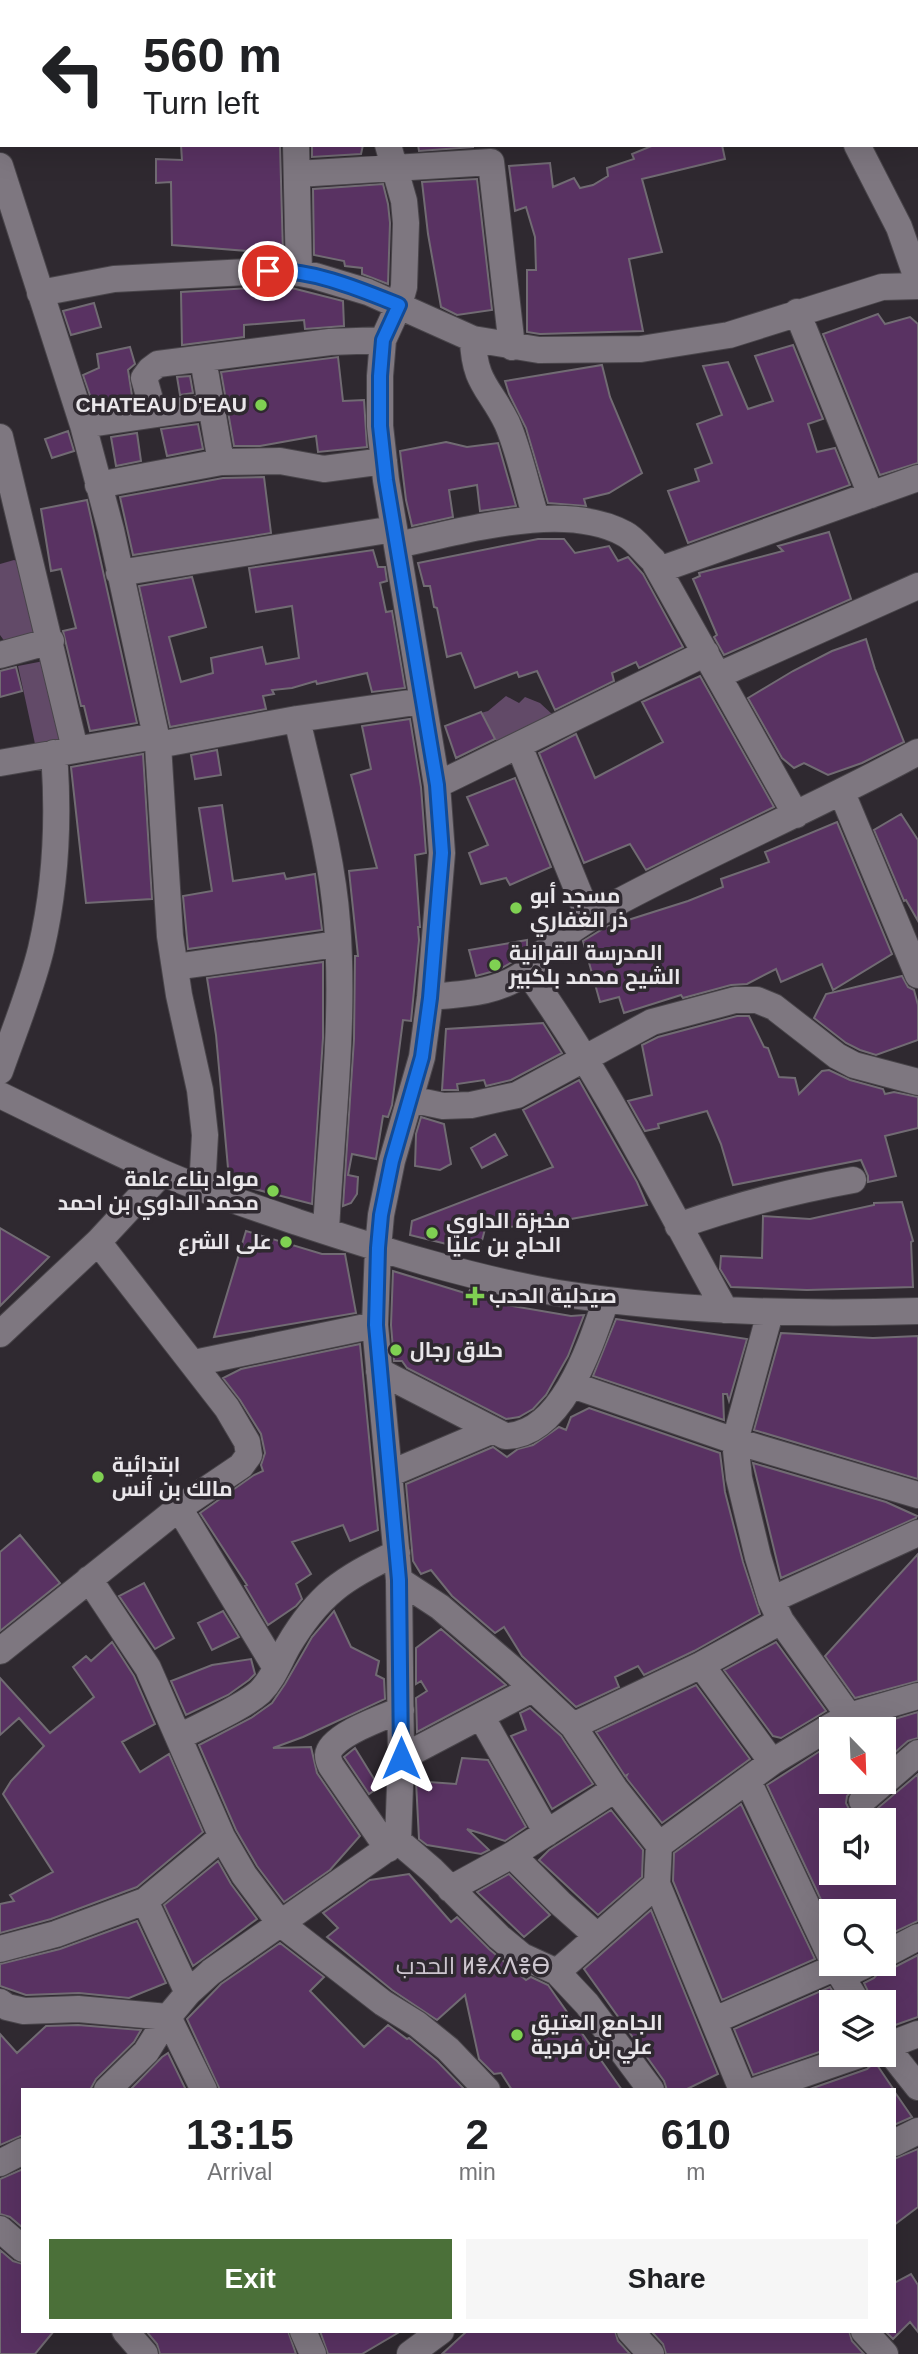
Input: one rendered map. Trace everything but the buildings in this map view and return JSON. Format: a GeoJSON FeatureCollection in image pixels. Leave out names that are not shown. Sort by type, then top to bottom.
{"type":"FeatureCollection","features":[{"type":"Feature","properties":{"kind":"street"},"geometry":{"type":"LineString","coordinates":[[296,147],[299,273]]}},
{"type":"Feature","properties":{"kind":"street"},"geometry":{"type":"LineString","coordinates":[[40,293],[114,279],[285,270],[368,292],[473,339],[539,351],[641,349],[729,335],[882,287],[918,284],[899,227],[858,147]]}},
{"type":"Feature","properties":{"kind":"street"},"geometry":{"type":"LineString","coordinates":[[297,174],[392,157],[491,154],[512,347]]}},
{"type":"Feature","properties":{"kind":"street"},"geometry":{"type":"LineString","coordinates":[[392,157],[404,201],[404,288],[383,340],[380,426],[395,537],[437,785],[442,853],[430,998],[422,1057],[392,1161],[381,1215],[378,1248],[376,1325],[399,1580],[401,1758],[393,1845]]}},
{"type":"Feature","properties":{"kind":"street"},"geometry":{"type":"LineString","coordinates":[[0,166],[83,425],[111,530],[157,740],[169,924],[204,1123],[202,1189]]}},
{"type":"Feature","properties":{"kind":"street"},"geometry":{"type":"LineString","coordinates":[[797,312],[871,495]]}},
{"type":"Feature","properties":{"kind":"street"},"geometry":{"type":"LineString","coordinates":[[473,339],[473,360],[478,377],[507,425],[536,518]]}},
{"type":"Feature","properties":{"kind":"street"},"geometry":{"type":"LineString","coordinates":[[154,414],[144,378],[158,365],[330,342],[383,340]]}},
{"type":"Feature","properties":{"kind":"street"},"geometry":{"type":"LineString","coordinates":[[203,359],[221,463]]}},
{"type":"Feature","properties":{"kind":"street"},"geometry":{"type":"LineString","coordinates":[[83,425],[211,406]]}},
{"type":"Feature","properties":{"kind":"street"},"geometry":{"type":"LineString","coordinates":[[0,437],[51,641],[64,751],[57,804],[51,897],[41,950],[0,1071]]}},
{"type":"Feature","properties":{"kind":"street"},"geometry":{"type":"LineString","coordinates":[[98,485],[221,463],[270,460],[324,470],[384,461]]}},
{"type":"Feature","properties":{"kind":"street"},"geometry":{"type":"LineString","coordinates":[[659,570],[918,478]]}},
{"type":"Feature","properties":{"kind":"street"},"geometry":{"type":"LineString","coordinates":[[119,573],[536,518],[590,522],[626,534],[653,560],[796,815]]}},
{"type":"Feature","properties":{"kind":"street"},"geometry":{"type":"LineString","coordinates":[[437,785],[519,746],[713,664],[918,586]]}},
{"type":"Feature","properties":{"kind":"street"},"geometry":{"type":"LineString","coordinates":[[0,655],[51,641]]}},
{"type":"Feature","properties":{"kind":"street"},"geometry":{"type":"LineString","coordinates":[[0,762],[423,701]]}},
{"type":"Feature","properties":{"kind":"street"},"geometry":{"type":"LineString","coordinates":[[297,719],[329,861],[337,923],[338,1023],[326,1231]]}},
{"type":"Feature","properties":{"kind":"street"},"geometry":{"type":"LineString","coordinates":[[519,746],[589,919]]}},
{"type":"Feature","properties":{"kind":"street"},"geometry":{"type":"LineString","coordinates":[[430,998],[487,991],[527,971],[568,931],[589,919],[842,793],[918,752]]}},
{"type":"Feature","properties":{"kind":"street"},"geometry":{"type":"LineString","coordinates":[[842,793],[918,975]]}},
{"type":"Feature","properties":{"kind":"street"},"geometry":{"type":"LineString","coordinates":[[175,967],[337,944]]}},
{"type":"Feature","properties":{"kind":"street"},"geometry":{"type":"LineString","coordinates":[[527,971],[585,1060],[724,1310]]}},
{"type":"Feature","properties":{"kind":"street"},"geometry":{"type":"LineString","coordinates":[[410,1099],[443,1106],[471,1105],[517,1094],[652,1022],[734,1000],[758,1000],[774,1007],[837,1056],[854,1065],[918,1083]]}},
{"type":"Feature","properties":{"kind":"street"},"geometry":{"type":"LineString","coordinates":[[0,1095],[162,1173],[202,1189],[378,1248],[478,1275],[606,1300],[724,1310],[770,1313],[918,1311]]}},
{"type":"Feature","properties":{"kind":"street"},"geometry":{"type":"LineString","coordinates":[[0,1334],[98,1242],[162,1173]]}},
{"type":"Feature","properties":{"kind":"street"},"geometry":{"type":"LineString","coordinates":[[678,1226],[735,1206],[853,1180]]}},
{"type":"Feature","properties":{"kind":"street"},"geometry":{"type":"LineString","coordinates":[[0,1651],[179,1508],[241,1466],[249,1455],[247,1442],[227,1408],[98,1242]]}},
{"type":"Feature","properties":{"kind":"street"},"geometry":{"type":"LineString","coordinates":[[379,1371],[505,1436],[516,1436],[540,1424],[572,1385],[592,1341],[606,1300]]}},
{"type":"Feature","properties":{"kind":"street"},"geometry":{"type":"LineString","coordinates":[[770,1313],[735,1441],[739,1478],[746,1513],[776,1611],[849,1716]]}},
{"type":"Feature","properties":{"kind":"street"},"geometry":{"type":"LineString","coordinates":[[194,1363],[376,1325]]}},
{"type":"Feature","properties":{"kind":"street"},"geometry":{"type":"LineString","coordinates":[[572,1385],[735,1441],[918,1495]]}},
{"type":"Feature","properties":{"kind":"street"},"geometry":{"type":"LineString","coordinates":[[389,1474],[493,1430]]}},
{"type":"Feature","properties":{"kind":"street"},"geometry":{"type":"LineString","coordinates":[[179,1508],[276,1668]]}},
{"type":"Feature","properties":{"kind":"street"},"geometry":{"type":"LineString","coordinates":[[573,1726],[701,1665],[776,1611],[915,1540]]}},
{"type":"Feature","properties":{"kind":"street"},"geometry":{"type":"LineString","coordinates":[[179,1737],[257,1694],[270,1681],[314,1606],[363,1569],[397,1553]]}},
{"type":"Feature","properties":{"kind":"street"},"geometry":{"type":"LineString","coordinates":[[89,1579],[148,1668],[222,1837],[244,1875],[280,1923],[383,2003],[417,2024],[448,2049],[485,2088]]}},
{"type":"Feature","properties":{"kind":"street"},"geometry":{"type":"LineString","coordinates":[[399,1580],[440,1607],[573,1726],[615,1788],[659,1845],[657,1884],[741,2088]]}},
{"type":"Feature","properties":{"kind":"street"},"geometry":{"type":"LineString","coordinates":[[400,1623],[440,1607]]}},
{"type":"Feature","properties":{"kind":"street"},"geometry":{"type":"LineString","coordinates":[[701,1665],[772,1762]]}},
{"type":"Feature","properties":{"kind":"street"},"geometry":{"type":"LineString","coordinates":[[401,1758],[533,1689]]}},
{"type":"Feature","properties":{"kind":"street"},"geometry":{"type":"LineString","coordinates":[[659,1845],[772,1762],[849,1716],[918,1696]]}},
{"type":"Feature","properties":{"kind":"street"},"geometry":{"type":"LineString","coordinates":[[401,1710],[345,1735],[331,1747],[328,1756],[331,1766],[393,1845],[450,1889],[522,1956],[556,1972],[595,2014],[650,2088]]}},
{"type":"Feature","properties":{"kind":"street"},"geometry":{"type":"LineString","coordinates":[[481,1716],[547,1833]]}},
{"type":"Feature","properties":{"kind":"street"},"geometry":{"type":"LineString","coordinates":[[862,1801],[918,1753]]}},
{"type":"Feature","properties":{"kind":"street"},"geometry":{"type":"LineString","coordinates":[[748,1781],[819,1930]]}},
{"type":"Feature","properties":{"kind":"street"},"geometry":{"type":"LineString","coordinates":[[450,1889],[512,1856],[615,1788]]}},
{"type":"Feature","properties":{"kind":"street"},"geometry":{"type":"LineString","coordinates":[[0,1949],[57,1934],[145,1901],[222,1837]]}},
{"type":"Feature","properties":{"kind":"street"},"geometry":{"type":"LineString","coordinates":[[109,2088],[146,2052],[168,2017],[188,1993],[222,1964],[393,1845]]}},
{"type":"Feature","properties":{"kind":"street"},"geometry":{"type":"LineString","coordinates":[[512,1856],[597,1936]]}},
{"type":"Feature","properties":{"kind":"street"},"geometry":{"type":"LineString","coordinates":[[556,1972],[657,1884]]}},
{"type":"Feature","properties":{"kind":"street"},"geometry":{"type":"LineString","coordinates":[[145,1901],[188,1993]]}},
{"type":"Feature","properties":{"kind":"street"},"geometry":{"type":"LineString","coordinates":[[896,1949],[918,1937]]}},
{"type":"Feature","properties":{"kind":"street"},"geometry":{"type":"LineString","coordinates":[[715,2021],[819,1974]]}},
{"type":"Feature","properties":{"kind":"street"},"geometry":{"type":"LineString","coordinates":[[2,2007],[24,2011],[78,2009],[168,2017]]}},
{"type":"Feature","properties":{"kind":"street"},"geometry":{"type":"LineString","coordinates":[[168,2017],[203,2088]]}},
{"type":"Feature","properties":{"kind":"street"},"geometry":{"type":"LineString","coordinates":[[896,2042],[918,2034]]}},
{"type":"Feature","properties":{"kind":"street"},"geometry":{"type":"LineString","coordinates":[[896,2065],[918,2087]]}},
{"type":"Feature","properties":{"kind":"street"},"geometry":{"type":"LineString","coordinates":[[763,2088],[824,2067]]}},
{"type":"Feature","properties":{"kind":"street"},"geometry":{"type":"LineString","coordinates":[[896,2142],[918,2131]]}},
{"type":"Feature","properties":{"kind":"street"},"geometry":{"type":"LineString","coordinates":[[0,2163],[21,2152]]}},
{"type":"Feature","properties":{"kind":"street"},"geometry":{"type":"LineString","coordinates":[[0,2229],[21,2247]]}},
{"type":"Feature","properties":{"kind":"street"},"geometry":{"type":"LineString","coordinates":[[127,2333],[145,2354]]}},
{"type":"Feature","properties":{"kind":"street"},"geometry":{"type":"LineString","coordinates":[[304,2333],[313,2354]]}},
{"type":"Feature","properties":{"kind":"street"},"geometry":{"type":"LineString","coordinates":[[412,2347],[437,2333]]}},
{"type":"Feature","properties":{"kind":"street"},"geometry":{"type":"LineString","coordinates":[[631,2333],[651,2354]]}},
{"type":"Feature","properties":{"kind":"street"},"geometry":{"type":"LineString","coordinates":[[866,2333],[885,2354]]}},
{"type":"Feature","properties":{"kind":"shaded area"},"geometry":{"type":"Polygon","coordinates":[[[14,560],[26,564],[41,640],[11,650],[0,635],[0,564],[14,560]]]}},
{"type":"Feature","properties":{"kind":"shaded area"},"geometry":{"type":"Polygon","coordinates":[[[49,660],[67,746],[37,753],[18,666],[49,660]]]}},
{"type":"Feature","properties":{"kind":"shaded area"},"geometry":{"type":"Polygon","coordinates":[[[506,696],[519,703],[525,697],[540,703],[553,715],[501,749],[481,713],[488,711],[506,696]]]}},
{"type":"Feature","properties":{"kind":"place","name":"CHATEAU D'EAU"},"geometry":{"type":"Point","coordinates":[261,405]}},
{"type":"Feature","properties":{"kind":"place","name":"مسجد أبو ذر الغفاري"},"geometry":{"type":"Point","coordinates":[516,908]}},
{"type":"Feature","properties":{"kind":"place","name":"المدرسة القرانية الشيح محمد بلكبير"},"geometry":{"type":"Point","coordinates":[495,965]}},
{"type":"Feature","properties":{"kind":"place","name":"مواد بناء عامة محمد الداوي بن احمد"},"geometry":{"type":"Point","coordinates":[273,1191]}},
{"type":"Feature","properties":{"kind":"place","name":"مخبزة الداوي الحاج بن عليا"},"geometry":{"type":"Point","coordinates":[432,1233]}},
{"type":"Feature","properties":{"kind":"place","name":"على الشرع"},"geometry":{"type":"Point","coordinates":[286,1242]}},
{"type":"Feature","properties":{"kind":"place","name":"صيدلية الحدب"},"geometry":{"type":"Point","coordinates":[475,1296]}},
{"type":"Feature","properties":{"kind":"place","name":"حلاق رجال"},"geometry":{"type":"Point","coordinates":[396,1350]}},
{"type":"Feature","properties":{"kind":"place","name":"ابتدائية مالك بن أنس"},"geometry":{"type":"Point","coordinates":[98,1477]}},
{"type":"Feature","properties":{"kind":"place","name":"الجامع العتيق علي بن فردية"},"geometry":{"type":"Point","coordinates":[517,2035]}},
{"type":"Feature","properties":{"kind":"district","name":"الحدب ⵍⴻⵃⴷⴻⴱ"},"geometry":{"type":"Point","coordinates":[473,1966]}},
{"type":"Feature","properties":{"kind":"route"},"geometry":{"type":"LineString","coordinates":[[268,271],[285,270],[314,276],[368,292],[399,305],[383,340],[380,426],[386,480],[437,785],[442,853],[430,998],[422,1057],[392,1161],[381,1215],[378,1248],[376,1325],[399,1580],[401,1758]]}}]}
